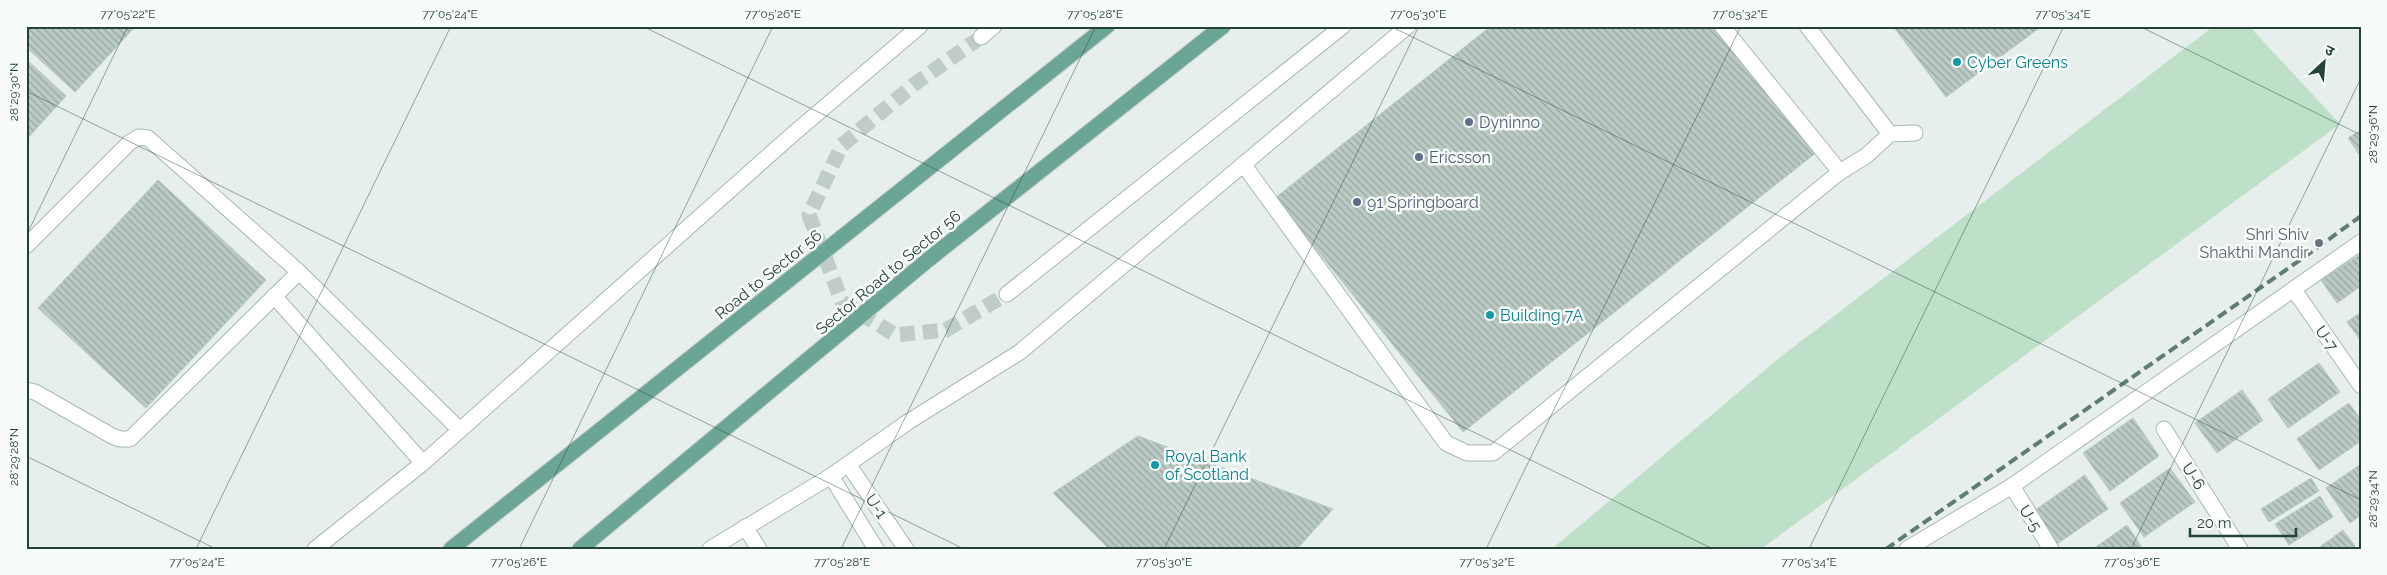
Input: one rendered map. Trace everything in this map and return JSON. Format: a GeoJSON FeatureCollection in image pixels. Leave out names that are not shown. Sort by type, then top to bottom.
{"type":"FeatureCollection","features":[{"type":"Feature","properties":{"kind":"main road","name":"Road to Sector 56"},"geometry":{"type":"LineString","coordinates":[[451,549],[1107,26]]}},
{"type":"Feature","properties":{"kind":"main road","name":"Sector Road to Sector 56"},"geometry":{"type":"LineString","coordinates":[[580,549],[929,259],[1223,26]]}},
{"type":"Feature","properties":{"kind":"street"},"geometry":{"type":"LineString","coordinates":[[315,549],[423,463],[786,140],[920,26]]}},
{"type":"Feature","properties":{"kind":"street"},"geometry":{"type":"LineString","coordinates":[[981,37],[994,26]]}},
{"type":"Feature","properties":{"kind":"street"},"geometry":{"type":"LineString","coordinates":[[1007,294],[1343,26]]}},
{"type":"Feature","properties":{"kind":"street"},"geometry":{"type":"LineString","coordinates":[[710,549],[831,476],[908,422],[1020,352],[1408,26]]}},
{"type":"Feature","properties":{"kind":"street"},"geometry":{"type":"LineString","coordinates":[[1722,26],[1840,172]]}},
{"type":"Feature","properties":{"kind":"street"},"geometry":{"type":"LineString","coordinates":[[1807,26],[1890,134]]}},
{"type":"Feature","properties":{"kind":"street"},"geometry":{"type":"LineString","coordinates":[[1243,164],[1446,443],[1467,453],[1493,453],[1840,172],[1866,156],[1890,134],[1915,133]]}},
{"type":"Feature","properties":{"kind":"street"},"geometry":{"type":"LineString","coordinates":[[26,246],[129,143],[139,137],[148,138],[299,272],[460,430]]}},
{"type":"Feature","properties":{"kind":"street"},"geometry":{"type":"LineString","coordinates":[[1907,549],[2012,486],[2361,242]]}},
{"type":"Feature","properties":{"kind":"street"},"geometry":{"type":"LineString","coordinates":[[26,390],[35,392],[112,436],[120,439],[130,438],[299,272]]}},
{"type":"Feature","properties":{"kind":"street","name":"U-7"},"geometry":{"type":"LineString","coordinates":[[2294,290],[2361,386]]}},
{"type":"Feature","properties":{"kind":"street"},"geometry":{"type":"LineString","coordinates":[[274,296],[423,463]]}},
{"type":"Feature","properties":{"kind":"street","name":"U-6"},"geometry":{"type":"LineString","coordinates":[[2164,429],[2240,549]]}},
{"type":"Feature","properties":{"kind":"street","name":"U-1"},"geometry":{"type":"LineString","coordinates":[[848,464],[906,549]]}},
{"type":"Feature","properties":{"kind":"street"},"geometry":{"type":"LineString","coordinates":[[831,476],[876,549]]}},
{"type":"Feature","properties":{"kind":"street","name":"U-5"},"geometry":{"type":"LineString","coordinates":[[2012,486],[2051,549]]}},
{"type":"Feature","properties":{"kind":"street"},"geometry":{"type":"LineString","coordinates":[[745,528],[759,549]]}},
{"type":"Feature","properties":{"kind":"green space"},"geometry":{"type":"Polygon","coordinates":[[[2214,26],[2249,26],[2340,124],[1761,549],[1552,549],[1783,355],[2214,26]]]}},
{"type":"Feature","properties":{"kind":"building"},"geometry":{"type":"Polygon","coordinates":[[[26,26],[130,26],[133,29],[75,92],[26,47],[26,26]]]}},
{"type":"Feature","properties":{"kind":"building","name":"Building 7A"},"geometry":{"type":"Polygon","coordinates":[[[1491,26],[1716,26],[1817,152],[1463,432],[1275,198],[1491,26]]]}},
{"type":"Feature","properties":{"kind":"building","name":"Cyber Greens"},"geometry":{"type":"Polygon","coordinates":[[[1893,26],[2042,26],[1946,97],[1893,26]]]}},
{"type":"Feature","properties":{"kind":"building"},"geometry":{"type":"Polygon","coordinates":[[[26,59],[66,96],[26,140],[26,59]]]}},
{"type":"Feature","properties":{"kind":"building"},"geometry":{"type":"Polygon","coordinates":[[[2361,130],[2361,157],[2348,138],[2361,130]]]}},
{"type":"Feature","properties":{"kind":"building"},"geometry":{"type":"Polygon","coordinates":[[[158,180],[266,280],[146,408],[38,308],[158,180]]]}},
{"type":"Feature","properties":{"kind":"building"},"geometry":{"type":"Polygon","coordinates":[[[2361,254],[2361,286],[2337,303],[2321,280],[2361,254]]]}},
{"type":"Feature","properties":{"kind":"building"},"geometry":{"type":"Polygon","coordinates":[[[2361,312],[2361,341],[2347,322],[2361,312]]]}},
{"type":"Feature","properties":{"kind":"building"},"geometry":{"type":"Polygon","coordinates":[[[2319,363],[2340,392],[2288,428],[2268,399],[2319,363]]]}},
{"type":"Feature","properties":{"kind":"building"},"geometry":{"type":"Polygon","coordinates":[[[2242,390],[2263,420],[2217,453],[2195,423],[2242,390]]]}},
{"type":"Feature","properties":{"kind":"building"},"geometry":{"type":"Polygon","coordinates":[[[2349,403],[2361,420],[2361,441],[2319,470],[2297,439],[2349,403]]]}},
{"type":"Feature","properties":{"kind":"building"},"geometry":{"type":"Polygon","coordinates":[[[2133,418],[2159,456],[2110,491],[2083,453],[2133,418]]]}},
{"type":"Feature","properties":{"kind":"building","name":"Royal Bank of Scotland"},"geometry":{"type":"Polygon","coordinates":[[[1138,436],[1333,509],[1297,549],[1109,549],[1053,493],[1138,436]]]}},
{"type":"Feature","properties":{"kind":"building"},"geometry":{"type":"Polygon","coordinates":[[[2361,464],[2361,515],[2350,523],[2326,488],[2361,464]]]}},
{"type":"Feature","properties":{"kind":"building"},"geometry":{"type":"Polygon","coordinates":[[[2170,468],[2195,502],[2144,537],[2120,503],[2170,468]]]}},
{"type":"Feature","properties":{"kind":"building"},"geometry":{"type":"Polygon","coordinates":[[[2085,475],[2108,509],[2054,546],[2031,513],[2085,475]]]}},
{"type":"Feature","properties":{"kind":"building"},"geometry":{"type":"Polygon","coordinates":[[[2311,478],[2319,491],[2269,522],[2261,509],[2311,478]]]}},
{"type":"Feature","properties":{"kind":"building"},"geometry":{"type":"Polygon","coordinates":[[[2320,496],[2333,517],[2289,545],[2275,524],[2320,496]]]}},
{"type":"Feature","properties":{"kind":"building"},"geometry":{"type":"Polygon","coordinates":[[[2127,525],[2143,549],[2093,549],[2127,525]]]}},
{"type":"Feature","properties":{"kind":"building"},"geometry":{"type":"Polygon","coordinates":[[[2343,530],[2355,546],[2351,549],[2317,549],[2343,530]]]}},
{"type":"Feature","properties":{"kind":"tunnel"},"geometry":{"type":"LineString","coordinates":[[981,37],[916,83],[842,145],[809,215],[842,302],[895,335],[946,330],[1007,294]]}},
{"type":"Feature","properties":{"kind":"railway"},"geometry":{"type":"LineString","coordinates":[[1886,549],[2361,216]]}},
{"type":"Feature","properties":{"kind":"place","name":"Cyber Greens"},"geometry":{"type":"Point","coordinates":[1957,62]}},
{"type":"Feature","properties":{"kind":"place","name":"Dyninno"},"geometry":{"type":"Point","coordinates":[1469,122]}},
{"type":"Feature","properties":{"kind":"place","name":"Ericsson"},"geometry":{"type":"Point","coordinates":[1419,157]}},
{"type":"Feature","properties":{"kind":"place","name":"91 Springboard"},"geometry":{"type":"Point","coordinates":[1357,202]}},
{"type":"Feature","properties":{"kind":"place","name":"Shri Shiv Shakthi Mandir"},"geometry":{"type":"Point","coordinates":[2319,243]}},
{"type":"Feature","properties":{"kind":"place","name":"Building 7A"},"geometry":{"type":"Point","coordinates":[1490,315]}},
{"type":"Feature","properties":{"kind":"place","name":"Royal Bank of Scotland"},"geometry":{"type":"Point","coordinates":[1155,465]}}]}
